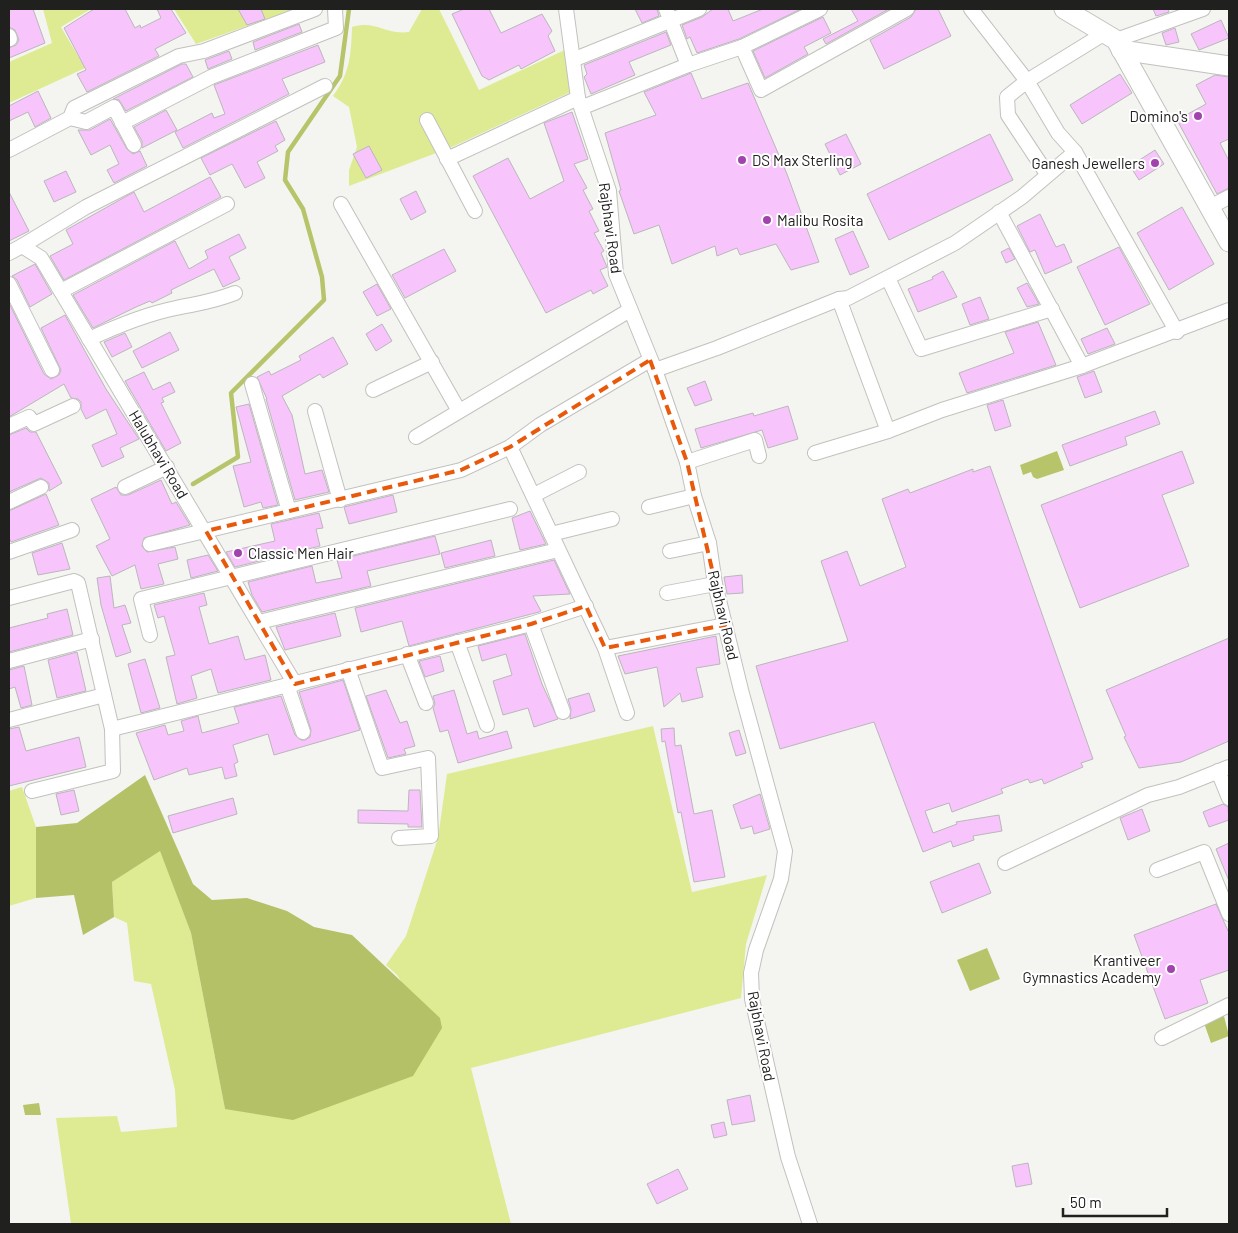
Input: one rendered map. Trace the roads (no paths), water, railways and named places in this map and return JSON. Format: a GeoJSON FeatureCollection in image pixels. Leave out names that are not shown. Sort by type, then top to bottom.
{"type":"FeatureCollection","features":[{"type":"Feature","properties":{"kind":"street"},"geometry":{"type":"LineString","coordinates":[[9,150],[70,118],[74,108],[179,56],[204,51],[287,14],[315,9]]}},
{"type":"Feature","properties":{"kind":"street"},"geometry":{"type":"LineString","coordinates":[[122,123],[210,77],[336,28],[335,9]]}},
{"type":"Feature","properties":{"kind":"street","name":"Rajbhavi Road"},"geometry":{"type":"LineString","coordinates":[[566,9],[581,102],[608,191],[616,274],[653,365],[687,462],[694,496],[709,543],[715,584],[741,690],[785,851],[781,879],[750,973],[752,999],[788,1157],[810,1224]]}},
{"type":"Feature","properties":{"kind":"street"},"geometry":{"type":"LineString","coordinates":[[575,59],[668,14],[699,9]]}},
{"type":"Feature","properties":{"kind":"street"},"geometry":{"type":"LineString","coordinates":[[446,159],[581,102],[742,47],[820,9]]}},
{"type":"Feature","properties":{"kind":"street"},"geometry":{"type":"LineString","coordinates":[[742,47],[761,90],[907,9]]}},
{"type":"Feature","properties":{"kind":"street"},"geometry":{"type":"LineString","coordinates":[[971,9],[1027,81],[1058,133],[1075,152],[1177,332]]}},
{"type":"Feature","properties":{"kind":"street"},"geometry":{"type":"LineString","coordinates":[[1064,9],[1114,41],[1229,66]]}},
{"type":"Feature","properties":{"kind":"street"},"geometry":{"type":"LineString","coordinates":[[1048,174],[1008,116],[1007,97],[1027,81],[1114,41],[1203,9]]}},
{"type":"Feature","properties":{"kind":"street"},"geometry":{"type":"LineString","coordinates":[[668,14],[688,65]]}},
{"type":"Feature","properties":{"kind":"street"},"geometry":{"type":"LineString","coordinates":[[1114,41],[1229,242]]}},
{"type":"Feature","properties":{"kind":"street"},"geometry":{"type":"LineString","coordinates":[[9,253],[86,207],[325,86]]}},
{"type":"Feature","properties":{"kind":"street"},"geometry":{"type":"LineString","coordinates":[[70,118],[86,122],[114,107],[134,145]]}},
{"type":"Feature","properties":{"kind":"street"},"geometry":{"type":"LineString","coordinates":[[427,120],[475,211]]}},
{"type":"Feature","properties":{"kind":"street"},"geometry":{"type":"LineString","coordinates":[[150,544],[461,470],[510,447],[540,425],[653,365],[717,348],[839,299],[848,298],[956,243],[1022,197],[1075,152]]}},
{"type":"Feature","properties":{"kind":"street"},"geometry":{"type":"LineString","coordinates":[[1210,208],[1229,197]]}},
{"type":"Feature","properties":{"kind":"street"},"geometry":{"type":"LineString","coordinates":[[61,291],[227,204]]}},
{"type":"Feature","properties":{"kind":"street"},"geometry":{"type":"LineString","coordinates":[[341,204],[459,411]]}},
{"type":"Feature","properties":{"kind":"street"},"geometry":{"type":"LineString","coordinates":[[999,212],[1082,366]]}},
{"type":"Feature","properties":{"kind":"street","name":"Halubhavi Road"},"geometry":{"type":"LineString","coordinates":[[22,246],[42,258],[206,531],[231,578],[259,622],[291,684],[303,732]]}},
{"type":"Feature","properties":{"kind":"street"},"geometry":{"type":"LineString","coordinates":[[888,278],[922,349],[1052,309]]}},
{"type":"Feature","properties":{"kind":"street"},"geometry":{"type":"LineString","coordinates":[[9,284],[52,370]]}},
{"type":"Feature","properties":{"kind":"street"},"geometry":{"type":"LineString","coordinates":[[89,339],[120,325],[175,308],[212,302],[235,293]]}},
{"type":"Feature","properties":{"kind":"street"},"geometry":{"type":"LineString","coordinates":[[839,299],[888,431]]}},
{"type":"Feature","properties":{"kind":"street"},"geometry":{"type":"LineString","coordinates":[[416,437],[630,310]]}},
{"type":"Feature","properties":{"kind":"street"},"geometry":{"type":"LineString","coordinates":[[815,453],[888,431],[942,410],[1082,366],[1177,332],[1229,310]]}},
{"type":"Feature","properties":{"kind":"street"},"geometry":{"type":"LineString","coordinates":[[373,390],[432,362]]}},
{"type":"Feature","properties":{"kind":"street"},"geometry":{"type":"LineString","coordinates":[[252,384],[289,511]]}},
{"type":"Feature","properties":{"kind":"street"},"geometry":{"type":"LineString","coordinates":[[9,426],[29,417],[34,424],[73,406]]}},
{"type":"Feature","properties":{"kind":"street"},"geometry":{"type":"LineString","coordinates":[[315,410],[340,500]]}},
{"type":"Feature","properties":{"kind":"street"},"geometry":{"type":"LineString","coordinates":[[687,462],[755,440],[759,456]]}},
{"type":"Feature","properties":{"kind":"street"},"geometry":{"type":"LineString","coordinates":[[510,447],[605,648],[627,713]]}},
{"type":"Feature","properties":{"kind":"street"},"geometry":{"type":"LineString","coordinates":[[125,487],[167,467]]}},
{"type":"Feature","properties":{"kind":"street"},"geometry":{"type":"LineString","coordinates":[[534,495],[579,472]]}},
{"type":"Feature","properties":{"kind":"street"},"geometry":{"type":"LineString","coordinates":[[9,502],[41,487]]}},
{"type":"Feature","properties":{"kind":"street"},"geometry":{"type":"LineString","coordinates":[[649,507],[694,496]]}},
{"type":"Feature","properties":{"kind":"street"},"geometry":{"type":"LineString","coordinates":[[150,634],[141,599],[510,509]]}},
{"type":"Feature","properties":{"kind":"street"},"geometry":{"type":"LineString","coordinates":[[552,534],[612,519]]}},
{"type":"Feature","properties":{"kind":"street"},"geometry":{"type":"LineString","coordinates":[[9,552],[72,530]]}},
{"type":"Feature","properties":{"kind":"street"},"geometry":{"type":"LineString","coordinates":[[670,551],[709,543]]}},
{"type":"Feature","properties":{"kind":"street"},"geometry":{"type":"LineString","coordinates":[[259,622],[558,550]]}},
{"type":"Feature","properties":{"kind":"street"},"geometry":{"type":"LineString","coordinates":[[9,598],[76,582],[80,586],[112,729],[113,771],[32,791]]}},
{"type":"Feature","properties":{"kind":"street"},"geometry":{"type":"LineString","coordinates":[[667,593],[715,584]]}},
{"type":"Feature","properties":{"kind":"street"},"geometry":{"type":"LineString","coordinates":[[112,729],[531,624],[586,606]]}},
{"type":"Feature","properties":{"kind":"street"},"geometry":{"type":"LineString","coordinates":[[531,624],[563,712]]}},
{"type":"Feature","properties":{"kind":"street"},"geometry":{"type":"LineString","coordinates":[[605,648],[725,625]]}},
{"type":"Feature","properties":{"kind":"street"},"geometry":{"type":"LineString","coordinates":[[9,661],[92,638]]}},
{"type":"Feature","properties":{"kind":"street"},"geometry":{"type":"LineString","coordinates":[[457,642],[487,725]]}},
{"type":"Feature","properties":{"kind":"street"},"geometry":{"type":"LineString","coordinates":[[407,654],[426,703]]}},
{"type":"Feature","properties":{"kind":"street"},"geometry":{"type":"LineString","coordinates":[[348,669],[382,768],[428,758],[431,836],[399,838]]}},
{"type":"Feature","properties":{"kind":"street"},"geometry":{"type":"LineString","coordinates":[[9,720],[104,695]]}},
{"type":"Feature","properties":{"kind":"street"},"geometry":{"type":"LineString","coordinates":[[1005,863],[1148,795],[1179,787],[1224,769],[1229,798]]}},
{"type":"Feature","properties":{"kind":"street"},"geometry":{"type":"LineString","coordinates":[[1157,870],[1204,852],[1229,914]]}},
{"type":"Feature","properties":{"kind":"street"},"geometry":{"type":"LineString","coordinates":[[1162,1038],[1229,1005]]}},
{"type":"Feature","properties":{"kind":"waterway"},"geometry":{"type":"LineString","coordinates":[[193,484],[238,457],[231,393],[324,300],[322,277],[303,209],[285,180],[288,152],[340,76],[349,9]]}},
{"type":"Feature","properties":{"kind":"place","name":"Domino's"},"geometry":{"type":"Point","coordinates":[1198,116]}},
{"type":"Feature","properties":{"kind":"place","name":"DS Max Sterling"},"geometry":{"type":"Point","coordinates":[742,160]}},
{"type":"Feature","properties":{"kind":"place","name":"Ganesh Jewellers"},"geometry":{"type":"Point","coordinates":[1155,163]}},
{"type":"Feature","properties":{"kind":"place","name":"Malibu Rosita"},"geometry":{"type":"Point","coordinates":[767,220]}},
{"type":"Feature","properties":{"kind":"place","name":"Classic Men Hair"},"geometry":{"type":"Point","coordinates":[238,553]}},
{"type":"Feature","properties":{"kind":"place","name":"Krantiveer Gymnastics Academy"},"geometry":{"type":"Point","coordinates":[1171,969]}}]}
